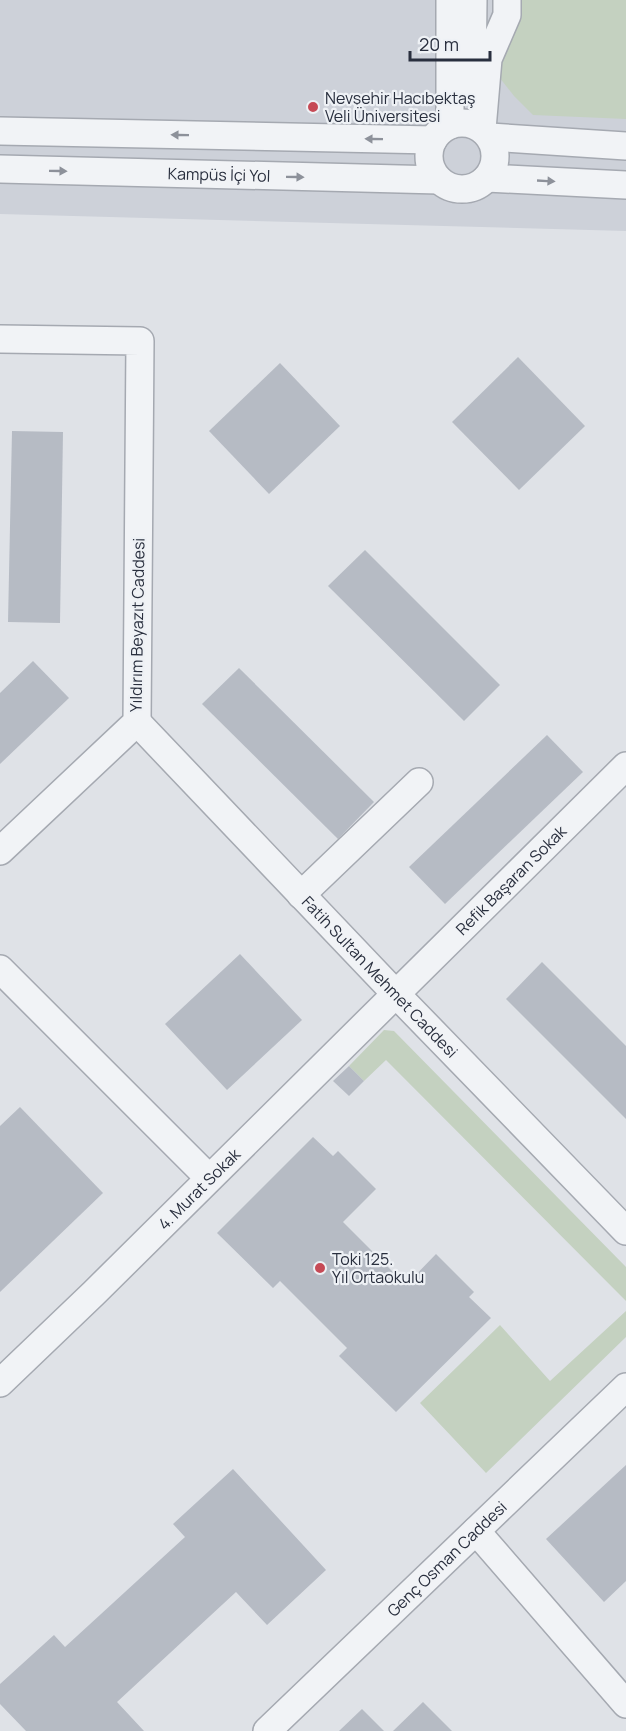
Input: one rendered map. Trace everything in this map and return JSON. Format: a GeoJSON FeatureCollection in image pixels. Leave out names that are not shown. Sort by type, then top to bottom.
{"type":"FeatureCollection","features":[{"type":"Feature","properties":{"kind":"street"},"geometry":{"type":"LineString","coordinates":[[450,0],[465,131]]}},
{"type":"Feature","properties":{"kind":"street"},"geometry":{"type":"LineString","coordinates":[[465,131],[473,0]]}},
{"type":"Feature","properties":{"kind":"street"},"geometry":{"type":"LineString","coordinates":[[465,131],[495,147],[496,159],[493,170],[479,185],[469,189],[458,189],[439,180],[429,162],[429,151],[465,131],[488,59],[507,15],[507,0]]}},
{"type":"Feature","properties":{"kind":"street"},"geometry":{"type":"LineString","coordinates":[[0,131],[465,131],[626,146]]}},
{"type":"Feature","properties":{"kind":"street","name":"Kampüs İçi Yol"},"geometry":{"type":"LineString","coordinates":[[0,169],[439,180]]}},
{"type":"Feature","properties":{"kind":"street"},"geometry":{"type":"LineString","coordinates":[[487,178],[626,185]]}},
{"type":"Feature","properties":{"kind":"street","name":"Yıldırım Beyazıt Caddesi"},"geometry":{"type":"LineString","coordinates":[[0,339],[140,341],[137,722],[0,851]]}},
{"type":"Feature","properties":{"kind":"street","name":"Fatih Sultan Mehmet Caddesi"},"geometry":{"type":"LineString","coordinates":[[137,722],[626,1231]]}},
{"type":"Feature","properties":{"kind":"street","name":"Refik Başaran Sokak"},"geometry":{"type":"LineString","coordinates":[[395,993],[625,769]]}},
{"type":"Feature","properties":{"kind":"street"},"geometry":{"type":"LineString","coordinates":[[301,895],[419,782]]}},
{"type":"Feature","properties":{"kind":"street"},"geometry":{"type":"LineString","coordinates":[[0,969],[208,1178]]}},
{"type":"Feature","properties":{"kind":"street","name":"4. Murat Sokak"},"geometry":{"type":"LineString","coordinates":[[0,1383],[94,1293],[395,993]]}},
{"type":"Feature","properties":{"kind":"street","name":"Genç Osman Caddesi"},"geometry":{"type":"LineString","coordinates":[[267,1731],[626,1387]]}},
{"type":"Feature","properties":{"kind":"street"},"geometry":{"type":"LineString","coordinates":[[476,1532],[626,1704]]}},
{"type":"Feature","properties":{"kind":"shaded area","name":"Nevşehir Hacıbektaş Veli Üniversitesi"},"geometry":{"type":"Polygon","coordinates":[[[0,0],[626,0],[626,231],[0,214],[0,0]]]}},
{"type":"Feature","properties":{"kind":"green space"},"geometry":{"type":"Polygon","coordinates":[[[507,0],[626,0],[626,119],[533,115],[514,96],[496,73],[507,0]]]}},
{"type":"Feature","properties":{"kind":"green space"},"geometry":{"type":"Polygon","coordinates":[[[384,1030],[394,1031],[626,1267],[626,1301],[386,1060],[364,1081],[349,1066],[384,1030]]]}},
{"type":"Feature","properties":{"kind":"green space"},"geometry":{"type":"Polygon","coordinates":[[[626,1311],[626,1337],[486,1473],[420,1403],[500,1325],[550,1381],[626,1311]]]}},
{"type":"Feature","properties":{"kind":"building"},"geometry":{"type":"Polygon","coordinates":[[[518,357],[585,426],[519,490],[452,422],[518,357]]]}},
{"type":"Feature","properties":{"kind":"building"},"geometry":{"type":"Polygon","coordinates":[[[280,363],[340,426],[269,494],[209,431],[280,363]]]}},
{"type":"Feature","properties":{"kind":"building"},"geometry":{"type":"Polygon","coordinates":[[[12,431],[63,432],[60,623],[8,622],[12,431]]]}},
{"type":"Feature","properties":{"kind":"building"},"geometry":{"type":"Polygon","coordinates":[[[365,550],[500,685],[464,721],[328,586],[365,550]]]}},
{"type":"Feature","properties":{"kind":"building"},"geometry":{"type":"Polygon","coordinates":[[[33,661],[69,698],[0,764],[0,693],[33,661]]]}},
{"type":"Feature","properties":{"kind":"building"},"geometry":{"type":"Polygon","coordinates":[[[239,668],[374,802],[338,839],[202,704],[239,668]]]}},
{"type":"Feature","properties":{"kind":"building"},"geometry":{"type":"Polygon","coordinates":[[[547,735],[583,772],[445,904],[409,867],[547,735]]]}},
{"type":"Feature","properties":{"kind":"building"},"geometry":{"type":"Polygon","coordinates":[[[240,954],[302,1020],[227,1090],[165,1024],[240,954]]]}},
{"type":"Feature","properties":{"kind":"building"},"geometry":{"type":"Polygon","coordinates":[[[542,962],[626,1046],[626,1119],[506,999],[542,962]]]}},
{"type":"Feature","properties":{"kind":"building"},"geometry":{"type":"Polygon","coordinates":[[[349,1066],[364,1081],[349,1096],[333,1081],[349,1066]]]}},
{"type":"Feature","properties":{"kind":"building"},"geometry":{"type":"Polygon","coordinates":[[[20,1107],[103,1193],[0,1292],[0,1126],[20,1107]]]}},
{"type":"Feature","properties":{"kind":"building","name":"Toki 125. Yıl Ortaokulu"},"geometry":{"type":"Polygon","coordinates":[[[313,1137],[333,1156],[338,1151],[376,1189],[343,1222],[406,1285],[436,1254],[474,1292],[469,1297],[491,1318],[396,1412],[339,1356],[347,1348],[280,1281],[273,1288],[217,1233],[313,1137]]]}},
{"type":"Feature","properties":{"kind":"building"},"geometry":{"type":"Polygon","coordinates":[[[626,1465],[626,1581],[604,1602],[546,1539],[626,1465]]]}},
{"type":"Feature","properties":{"kind":"building"},"geometry":{"type":"Polygon","coordinates":[[[233,1469],[326,1570],[267,1625],[236,1592],[117,1702],[144,1731],[26,1731],[0,1704],[0,1684],[54,1635],[65,1647],[185,1537],[173,1524],[233,1469]]]}},
{"type":"Feature","properties":{"kind":"building"},"geometry":{"type":"Polygon","coordinates":[[[423,1702],[452,1731],[393,1731],[423,1702]]]}},
{"type":"Feature","properties":{"kind":"building"},"geometry":{"type":"Polygon","coordinates":[[[362,1709],[384,1731],[339,1731],[362,1709]]]}},
{"type":"Feature","properties":{"kind":"place","name":"Nevşehir Hacıbektaş Veli Üniversitesi"},"geometry":{"type":"Point","coordinates":[313,107]}},
{"type":"Feature","properties":{"kind":"place","name":"Toki 125. Yıl Ortaokulu"},"geometry":{"type":"Point","coordinates":[320,1268]}}]}
